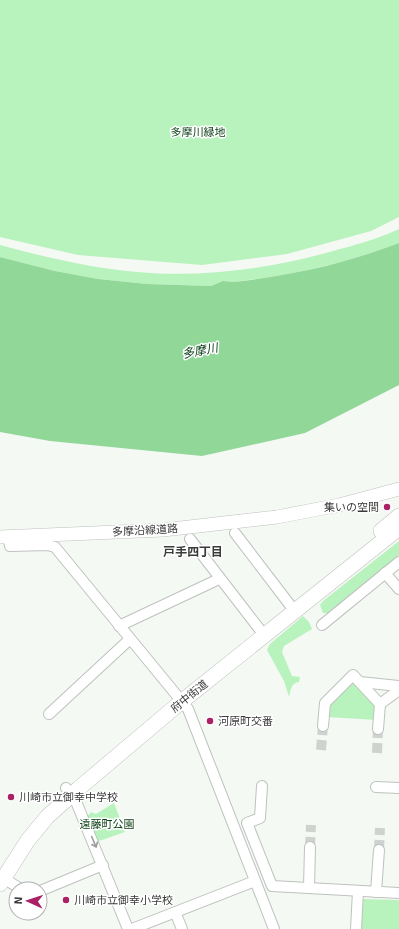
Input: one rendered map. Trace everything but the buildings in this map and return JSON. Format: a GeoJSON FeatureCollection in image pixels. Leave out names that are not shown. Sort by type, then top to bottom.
{"type":"FeatureCollection","features":[{"type":"Feature","properties":{"kind":"highway"},"geometry":{"type":"LineString","coordinates":[[378,534],[384,522],[399,509]]}},
{"type":"Feature","properties":{"kind":"highway","name":"府中街道"},"geometry":{"type":"LineString","coordinates":[[1,876],[23,833],[179,699],[261,633],[399,516]]}},
{"type":"Feature","properties":{"kind":"highway","name":"府中街道"},"geometry":{"type":"LineString","coordinates":[[297,602],[399,528]]}},
{"type":"Feature","properties":{"kind":"main road","name":"多摩沿線道路"},"geometry":{"type":"LineString","coordinates":[[289,516],[294,513],[339,505],[399,490]]}},
{"type":"Feature","properties":{"kind":"main road","name":"多摩沿線道路"},"geometry":{"type":"LineString","coordinates":[[4,537],[163,530],[289,516],[296,518],[327,511],[338,513],[357,508],[365,502],[399,494]]}},
{"type":"Feature","properties":{"kind":"street"},"geometry":{"type":"LineString","coordinates":[[235,533],[297,602]]}},
{"type":"Feature","properties":{"kind":"street"},"geometry":{"type":"LineString","coordinates":[[4,537],[10,546],[48,545],[55,547],[188,709],[274,929]]}},
{"type":"Feature","properties":{"kind":"street"},"geometry":{"type":"LineString","coordinates":[[190,539],[261,633]]}},
{"type":"Feature","properties":{"kind":"street"},"geometry":{"type":"LineString","coordinates":[[322,625],[399,562]]}},
{"type":"Feature","properties":{"kind":"street"},"geometry":{"type":"LineString","coordinates":[[385,573],[399,589]]}},
{"type":"Feature","properties":{"kind":"street"},"geometry":{"type":"LineString","coordinates":[[119,626],[219,579]]}},
{"type":"Feature","properties":{"kind":"street"},"geometry":{"type":"LineString","coordinates":[[49,714],[130,639]]}},
{"type":"Feature","properties":{"kind":"street"},"geometry":{"type":"LineString","coordinates":[[323,726],[325,703],[353,675],[380,704],[378,729]]}},
{"type":"Feature","properties":{"kind":"street"},"geometry":{"type":"LineString","coordinates":[[360,682],[399,686]]}},
{"type":"Feature","properties":{"kind":"street"},"geometry":{"type":"LineString","coordinates":[[380,704],[399,690]]}},
{"type":"Feature","properties":{"kind":"street"},"geometry":{"type":"LineString","coordinates":[[262,786],[260,818],[247,823],[272,886],[399,893]]}},
{"type":"Feature","properties":{"kind":"street"},"geometry":{"type":"LineString","coordinates":[[376,787],[399,788]]}},
{"type":"Feature","properties":{"kind":"street"},"geometry":{"type":"LineString","coordinates":[[69,792],[76,799],[128,929]]}},
{"type":"Feature","properties":{"kind":"street"},"geometry":{"type":"LineString","coordinates":[[309,888],[310,847]]}},
{"type":"Feature","properties":{"kind":"street"},"geometry":{"type":"LineString","coordinates":[[376,892],[378,850]]}},
{"type":"Feature","properties":{"kind":"street"},"geometry":{"type":"LineString","coordinates":[[48,888],[103,865]]}},
{"type":"Feature","properties":{"kind":"street"},"geometry":{"type":"LineString","coordinates":[[132,929],[255,881]]}},
{"type":"Feature","properties":{"kind":"street"},"geometry":{"type":"LineString","coordinates":[[356,929],[358,891]]}},
{"type":"Feature","properties":{"kind":"street"},"geometry":{"type":"LineString","coordinates":[[175,912],[182,929]]}},
{"type":"Feature","properties":{"kind":"green space","name":"多摩川緑地"},"geometry":{"type":"Polygon","coordinates":[[[0,0],[399,0],[399,217],[371,231],[287,254],[202,265],[78,255],[0,237],[0,0]]]}},
{"type":"Feature","properties":{"kind":"green space"},"geometry":{"type":"Polygon","coordinates":[[[399,229],[399,243],[358,257],[318,268],[234,282],[223,281],[211,286],[147,284],[98,279],[55,271],[0,257],[0,245],[68,262],[102,268],[162,274],[211,273],[285,263],[366,242],[399,229]]]}},
{"type":"Feature","properties":{"kind":"green space"},"geometry":{"type":"Polygon","coordinates":[[[399,541],[399,555],[330,613],[323,613],[320,605],[323,601],[399,541]]]}},
{"type":"Feature","properties":{"kind":"green space"},"geometry":{"type":"Polygon","coordinates":[[[303,616],[309,622],[312,629],[284,646],[282,652],[292,676],[300,677],[299,682],[294,684],[292,687],[289,697],[284,681],[267,650],[270,644],[303,616]]]}},
{"type":"Feature","properties":{"kind":"green space"},"geometry":{"type":"Polygon","coordinates":[[[350,683],[356,683],[377,706],[376,720],[327,717],[328,704],[350,683]]]}},
{"type":"Feature","properties":{"kind":"green space","name":"遠藤町公園"},"geometry":{"type":"Polygon","coordinates":[[[114,803],[125,832],[96,842],[86,818],[91,812],[96,814],[114,803]]]}},
{"type":"Feature","properties":{"kind":"green space"},"geometry":{"type":"Polygon","coordinates":[[[363,899],[399,900],[399,929],[361,929],[363,899]]]}},
{"type":"Feature","properties":{"kind":"water","name":"多摩川"},"geometry":{"type":"Polygon","coordinates":[[[399,243],[399,385],[305,433],[202,456],[50,441],[0,432],[0,257],[55,271],[98,279],[147,284],[211,286],[223,281],[234,282],[256,279],[318,268],[358,257],[399,243]]]}},
{"type":"Feature","properties":{"kind":"tunnel"},"geometry":{"type":"LineString","coordinates":[[321,750],[323,726]]}},
{"type":"Feature","properties":{"kind":"tunnel"},"geometry":{"type":"LineString","coordinates":[[377,753],[378,729]]}},
{"type":"Feature","properties":{"kind":"tunnel"},"geometry":{"type":"LineString","coordinates":[[310,847],[311,825]]}},
{"type":"Feature","properties":{"kind":"tunnel"},"geometry":{"type":"LineString","coordinates":[[379,850],[380,828]]}},
{"type":"Feature","properties":{"kind":"place","name":"集いの空間"},"geometry":{"type":"Point","coordinates":[387,507]}},
{"type":"Feature","properties":{"kind":"place","name":"河原町交番"},"geometry":{"type":"Point","coordinates":[210,721]}},
{"type":"Feature","properties":{"kind":"place","name":"川崎市立御幸中学校"},"geometry":{"type":"Point","coordinates":[11,797]}},
{"type":"Feature","properties":{"kind":"place","name":"川崎市立御幸小学校"},"geometry":{"type":"Point","coordinates":[66,900]}},
{"type":"Feature","properties":{"kind":"district","name":"戸手四丁目"},"geometry":{"type":"Point","coordinates":[193,552]}}]}
